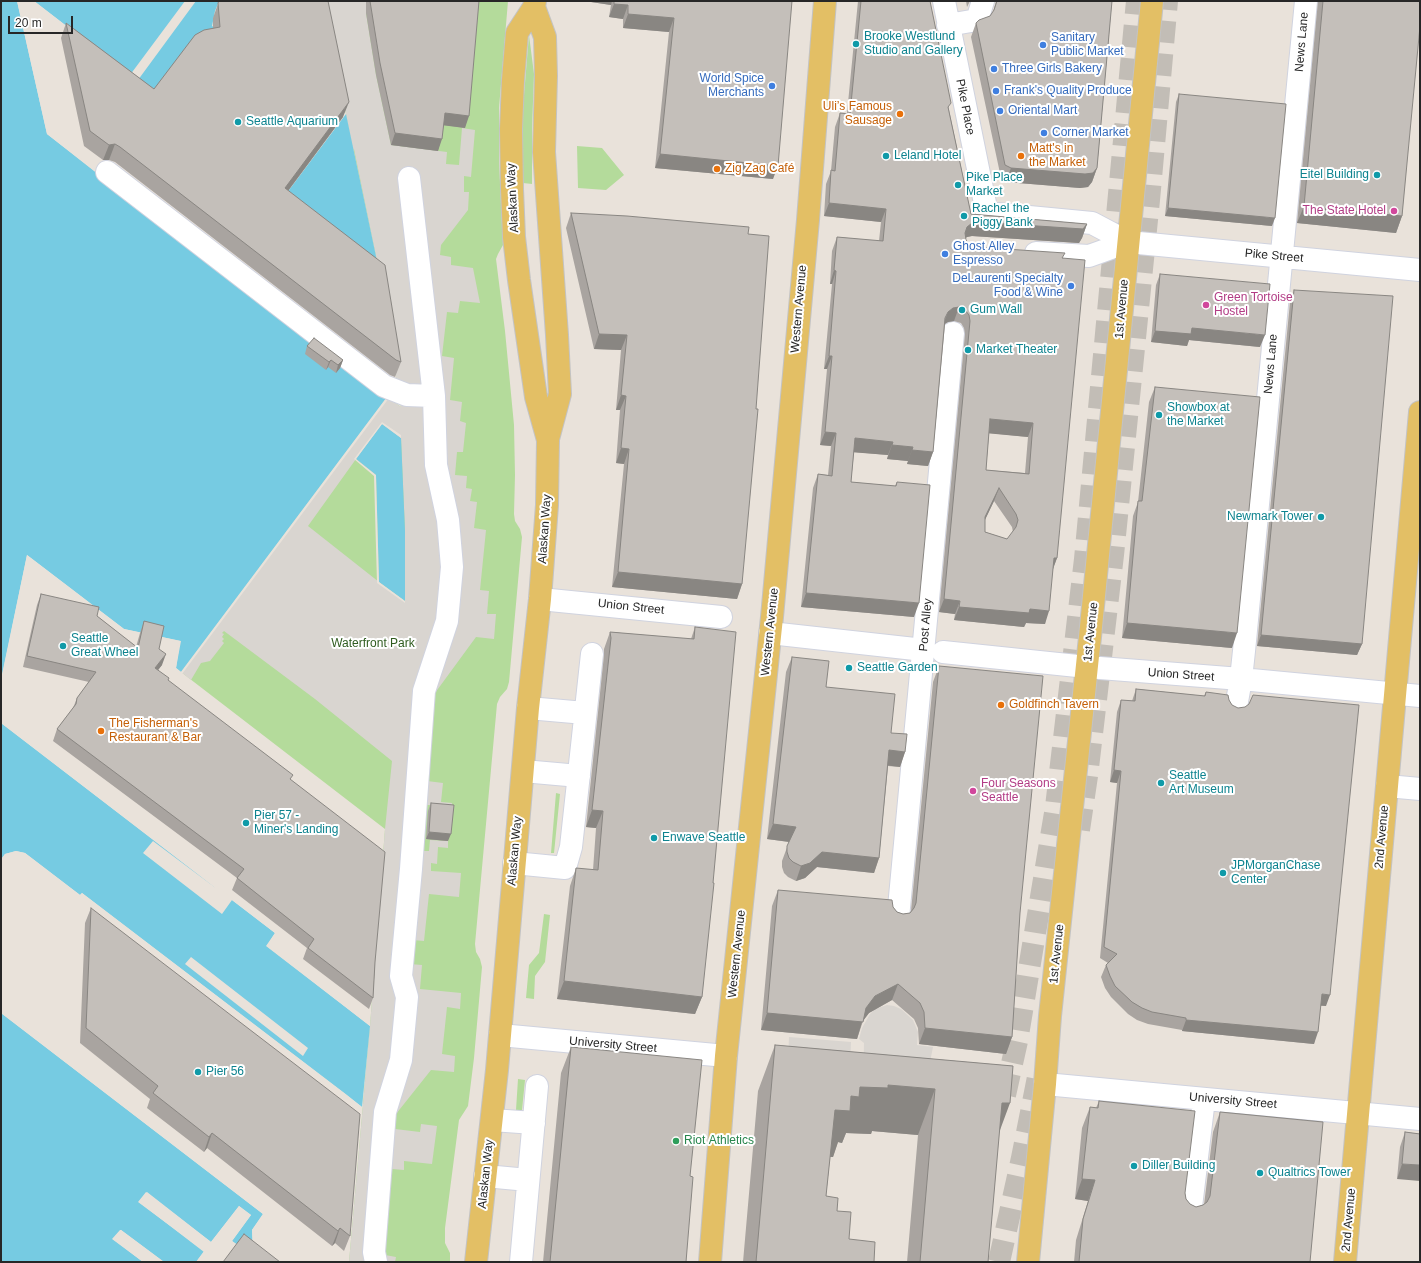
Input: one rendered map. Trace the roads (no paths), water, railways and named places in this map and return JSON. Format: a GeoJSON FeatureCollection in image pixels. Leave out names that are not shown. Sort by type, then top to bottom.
{"type":"FeatureCollection","features":[{"type":"Feature","properties":{"kind":"main road","name":"Western Avenue"},"geometry":{"type":"LineString","coordinates":[[710,1262],[726,1056],[770,634],[808,220],[825,1]]}},
{"type":"Feature","properties":{"kind":"main road","name":"1st Avenue"},"geometry":{"type":"LineString","coordinates":[[1028,1262],[1050,1016],[1087,667],[1152,1]]}},
{"type":"Feature","properties":{"kind":"main road","name":"Alaskan Way"},"geometry":{"type":"LineString","coordinates":[[534,4],[517,33],[511,129],[512,189],[514,237],[519,280],[536,398],[548,440]]}},
{"type":"Feature","properties":{"kind":"main road","name":"Alaskan Way"},"geometry":{"type":"LineString","coordinates":[[476,1262],[492,1120],[528,708],[540,599],[547,505],[548,440],[560,394],[544,152],[546,76],[545,37],[534,4]]}},
{"type":"Feature","properties":{"kind":"main road","name":"2nd Avenue"},"geometry":{"type":"LineString","coordinates":[[1345,1262],[1420,412]]}},
{"type":"Feature","properties":{"kind":"street","name":"Pike Place"},"geometry":{"type":"LineString","coordinates":[[944,1],[987,213]]}},
{"type":"Feature","properties":{"kind":"street"},"geometry":{"type":"LineString","coordinates":[[948,25],[977,20],[984,1]]}},
{"type":"Feature","properties":{"kind":"street","name":"News Lane"},"geometry":{"type":"LineString","coordinates":[[1236,708],[1241,680],[1306,1]]}},
{"type":"Feature","properties":{"kind":"street"},"geometry":{"type":"LineString","coordinates":[[107,172],[384,386],[406,395],[434,396]]}},
{"type":"Feature","properties":{"kind":"street"},"geometry":{"type":"LineString","coordinates":[[376,1262],[374,1252],[385,1112],[401,1060],[407,997],[401,976],[411,869],[424,691],[448,621],[452,567],[448,520],[436,465],[434,396],[409,178]]}},
{"type":"Feature","properties":{"kind":"street","name":"Pike Street"},"geometry":{"type":"LineString","coordinates":[[987,213],[1092,223],[1128,242],[1420,270]]}},
{"type":"Feature","properties":{"kind":"street","name":"Pike Street"},"geometry":{"type":"LineString","coordinates":[[1019,251],[1090,256],[1128,242]]}},
{"type":"Feature","properties":{"kind":"street","name":"Post Alley"},"geometry":{"type":"LineString","coordinates":[[898,918],[933,651],[953,333]]}},
{"type":"Feature","properties":{"kind":"street","name":"Union Street"},"geometry":{"type":"LineString","coordinates":[[540,599],[722,617]]}},
{"type":"Feature","properties":{"kind":"street","name":"Union Street"},"geometry":{"type":"LineString","coordinates":[[770,634],[1087,667],[1420,696]]}},
{"type":"Feature","properties":{"kind":"street"},"geometry":{"type":"LineString","coordinates":[[514,863],[565,868],[571,847],[592,654]]}},
{"type":"Feature","properties":{"kind":"street"},"geometry":{"type":"LineString","coordinates":[[528,708],[586,713]]}},
{"type":"Feature","properties":{"kind":"street"},"geometry":{"type":"LineString","coordinates":[[523,771],[579,776]]}},
{"type":"Feature","properties":{"kind":"street"},"geometry":{"type":"LineString","coordinates":[[1387,786],[1420,789]]}},
{"type":"Feature","properties":{"kind":"street","name":"University Street"},"geometry":{"type":"LineString","coordinates":[[500,1035],[726,1056]]}},
{"type":"Feature","properties":{"kind":"street","name":"University Street"},"geometry":{"type":"LineString","coordinates":[[1045,1084],[1420,1119]]}},
{"type":"Feature","properties":{"kind":"street"},"geometry":{"type":"LineString","coordinates":[[520,1262],[537,1086]]}},
{"type":"Feature","properties":{"kind":"street"},"geometry":{"type":"LineString","coordinates":[[1190,1215],[1204,1099]]}},
{"type":"Feature","properties":{"kind":"street"},"geometry":{"type":"LineString","coordinates":[[492,1120],[534,1123]]}},
{"type":"Feature","properties":{"kind":"street"},"geometry":{"type":"LineString","coordinates":[[486,1176],[528,1180]]}},
{"type":"Feature","properties":{"kind":"water"},"geometry":{"type":"Polygon","coordinates":[[[1,1],[17,1],[47,134],[387,397],[181,672],[176,668],[180,641],[124,629],[27,555],[1,679],[1,1]]]}},
{"type":"Feature","properties":{"kind":"water"},"geometry":{"type":"Polygon","coordinates":[[[34,1],[219,1],[215,28],[156,95],[34,1]]]}},
{"type":"Feature","properties":{"kind":"water"},"geometry":{"type":"Polygon","coordinates":[[[346,114],[377,261],[286,194],[346,114]]]}},
{"type":"Feature","properties":{"kind":"water"},"geometry":{"type":"Polygon","coordinates":[[[382,424],[401,438],[405,531],[405,601],[379,582],[376,475],[356,459],[382,424]]]}},
{"type":"Feature","properties":{"kind":"water"},"geometry":{"type":"Polygon","coordinates":[[[1,723],[275,933],[267,946],[370,1026],[362,1107],[82,893],[80,895],[25,853],[16,851],[5,854],[1,859],[1,723]]]}},
{"type":"Feature","properties":{"kind":"water"},"geometry":{"type":"Polygon","coordinates":[[[1,1013],[263,1214],[252,1230],[254,1257],[232,1241],[251,1215],[239,1206],[211,1242],[147,1192],[139,1202],[204,1252],[196,1262],[164,1262],[121,1230],[113,1239],[143,1262],[1,1262],[1,1013]]]}},
{"type":"Feature","properties":{"kind":"tunnel"},"geometry":{"type":"LineString","coordinates":[[1005,1095],[1017,1041],[1056,807],[1085,559],[1137,1]]}},
{"type":"Feature","properties":{"kind":"tunnel"},"geometry":{"type":"LineString","coordinates":[[1079,830],[1087,776],[1113,555],[1149,200],[1167,1]]}},
{"type":"Feature","properties":{"kind":"tunnel"},"geometry":{"type":"LineString","coordinates":[[999,1262],[1038,1077]]}},
{"type":"Feature","properties":{"kind":"place","name":"Brooke Westlund Studio and Gallery"},"geometry":{"type":"Point","coordinates":[856,44]}},
{"type":"Feature","properties":{"kind":"place","name":"Sanitary Public Market"},"geometry":{"type":"Point","coordinates":[1043,45]}},
{"type":"Feature","properties":{"kind":"place","name":"Three Girls Bakery"},"geometry":{"type":"Point","coordinates":[994,69]}},
{"type":"Feature","properties":{"kind":"place","name":"World Spice Merchants"},"geometry":{"type":"Point","coordinates":[772,86]}},
{"type":"Feature","properties":{"kind":"place","name":"Frank's Quality Produce"},"geometry":{"type":"Point","coordinates":[996,91]}},
{"type":"Feature","properties":{"kind":"place","name":"Oriental Mart"},"geometry":{"type":"Point","coordinates":[1000,111]}},
{"type":"Feature","properties":{"kind":"place","name":"Uli’s Famous Sausage"},"geometry":{"type":"Point","coordinates":[900,114]}},
{"type":"Feature","properties":{"kind":"place","name":"Seattle Aquarium"},"geometry":{"type":"Point","coordinates":[238,122]}},
{"type":"Feature","properties":{"kind":"place","name":"Corner Market"},"geometry":{"type":"Point","coordinates":[1044,133]}},
{"type":"Feature","properties":{"kind":"place","name":"Leland Hotel"},"geometry":{"type":"Point","coordinates":[886,156]}},
{"type":"Feature","properties":{"kind":"place","name":"Matt's in the Market"},"geometry":{"type":"Point","coordinates":[1021,156]}},
{"type":"Feature","properties":{"kind":"place","name":"Zig Zag Café"},"geometry":{"type":"Point","coordinates":[717,169]}},
{"type":"Feature","properties":{"kind":"place","name":"Eitel Building"},"geometry":{"type":"Point","coordinates":[1377,175]}},
{"type":"Feature","properties":{"kind":"place","name":"Pike Place Market"},"geometry":{"type":"Point","coordinates":[958,185]}},
{"type":"Feature","properties":{"kind":"place","name":"The State Hotel"},"geometry":{"type":"Point","coordinates":[1394,211]}},
{"type":"Feature","properties":{"kind":"place","name":"Rachel the Piggy Bank"},"geometry":{"type":"Point","coordinates":[964,216]}},
{"type":"Feature","properties":{"kind":"place","name":"Ghost Alley Espresso"},"geometry":{"type":"Point","coordinates":[945,254]}},
{"type":"Feature","properties":{"kind":"place","name":"DeLaurenti Specialty Food & Wine"},"geometry":{"type":"Point","coordinates":[1071,286]}},
{"type":"Feature","properties":{"kind":"place","name":"Green Tortoise Hostel"},"geometry":{"type":"Point","coordinates":[1206,305]}},
{"type":"Feature","properties":{"kind":"place","name":"Gum Wall"},"geometry":{"type":"Point","coordinates":[962,310]}},
{"type":"Feature","properties":{"kind":"place","name":"Market Theater"},"geometry":{"type":"Point","coordinates":[968,350]}},
{"type":"Feature","properties":{"kind":"place","name":"Showbox at the Market"},"geometry":{"type":"Point","coordinates":[1159,415]}},
{"type":"Feature","properties":{"kind":"place","name":"Newmark Tower"},"geometry":{"type":"Point","coordinates":[1321,517]}},
{"type":"Feature","properties":{"kind":"place","name":"Seattle Great Wheel"},"geometry":{"type":"Point","coordinates":[63,646]}},
{"type":"Feature","properties":{"kind":"place","name":"Seattle Garden"},"geometry":{"type":"Point","coordinates":[849,668]}},
{"type":"Feature","properties":{"kind":"place","name":"Goldfinch Tavern"},"geometry":{"type":"Point","coordinates":[1001,705]}},
{"type":"Feature","properties":{"kind":"place","name":"The Fisherman's Restaurant & Bar"},"geometry":{"type":"Point","coordinates":[101,731]}},
{"type":"Feature","properties":{"kind":"place","name":"Seattle Art Museum"},"geometry":{"type":"Point","coordinates":[1161,783]}},
{"type":"Feature","properties":{"kind":"place","name":"Four Seasons Seattle"},"geometry":{"type":"Point","coordinates":[973,791]}},
{"type":"Feature","properties":{"kind":"place","name":"Pier 57 - Miner's Landing"},"geometry":{"type":"Point","coordinates":[246,823]}},
{"type":"Feature","properties":{"kind":"place","name":"Enwave Seattle"},"geometry":{"type":"Point","coordinates":[654,838]}},
{"type":"Feature","properties":{"kind":"place","name":"JPMorganChase Center"},"geometry":{"type":"Point","coordinates":[1223,873]}},
{"type":"Feature","properties":{"kind":"place","name":"Pier 56"},"geometry":{"type":"Point","coordinates":[198,1072]}},
{"type":"Feature","properties":{"kind":"place","name":"Riot Athletics"},"geometry":{"type":"Point","coordinates":[676,1141]}},
{"type":"Feature","properties":{"kind":"place","name":"Diller Building"},"geometry":{"type":"Point","coordinates":[1134,1166]}},
{"type":"Feature","properties":{"kind":"place","name":"Qualtrics Tower"},"geometry":{"type":"Point","coordinates":[1260,1173]}},
{"type":"Feature","properties":{"kind":"park label","name":"Waterfront Park"},"geometry":{"type":"Point","coordinates":[373,644]}}]}
